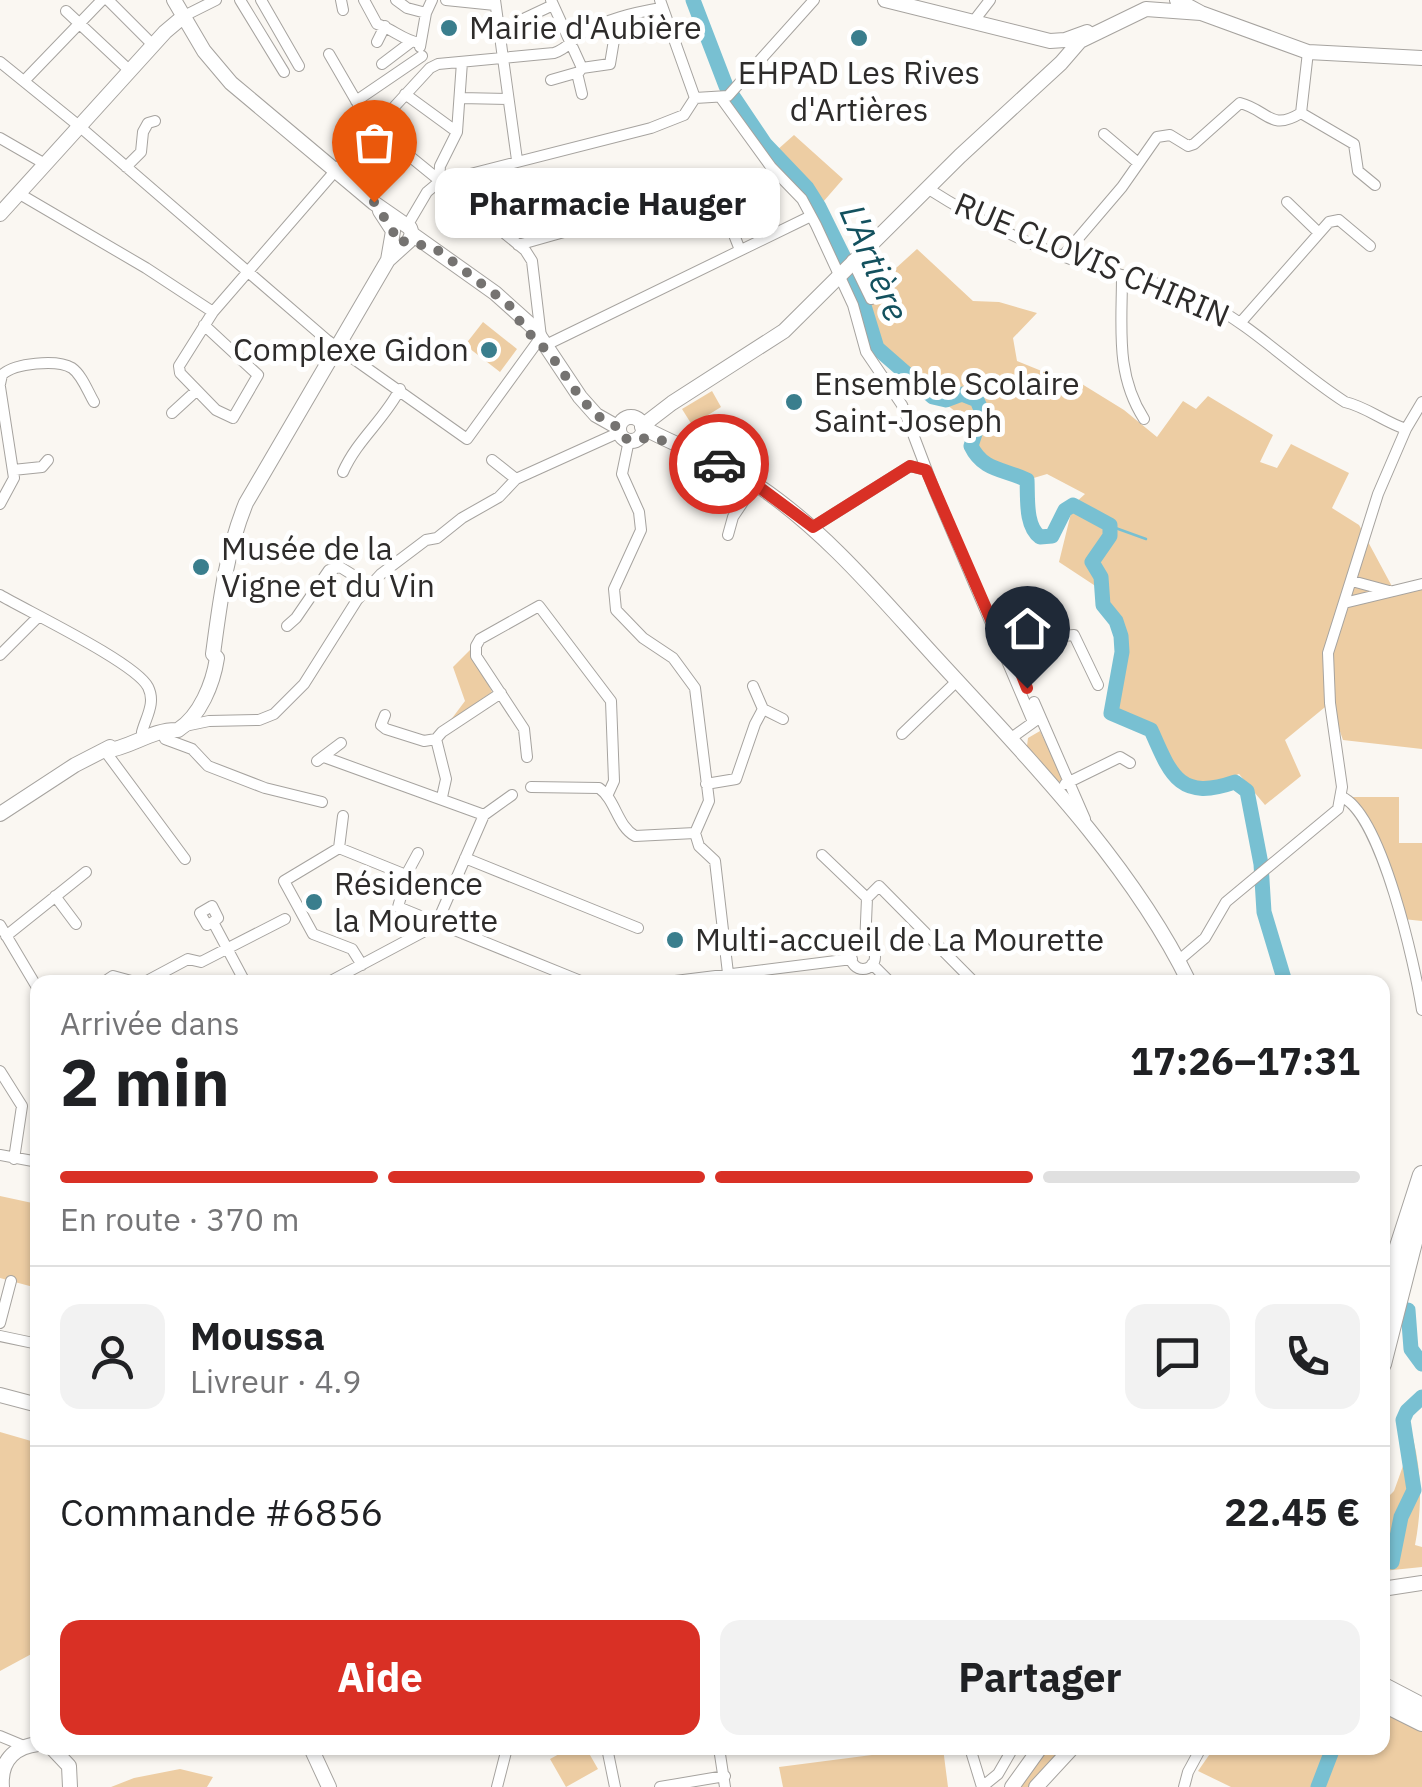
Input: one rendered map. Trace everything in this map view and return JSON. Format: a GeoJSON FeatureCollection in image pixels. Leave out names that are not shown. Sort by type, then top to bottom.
{"type":"FeatureCollection","features":[{"type":"Feature","properties":{"kind":"highway"},"geometry":{"type":"LineString","coordinates":[[1390,1278],[1422,1175]]}},
{"type":"Feature","properties":{"kind":"highway"},"geometry":{"type":"LineString","coordinates":[[1390,1333],[1422,1207]]}},
{"type":"Feature","properties":{"kind":"highway"},"geometry":{"type":"LineString","coordinates":[[1390,1690],[1422,1708]]}},
{"type":"Feature","properties":{"kind":"highway"},"geometry":{"type":"LineString","coordinates":[[1390,1706],[1422,1722]]}},
{"type":"Feature","properties":{"kind":"main road"},"geometry":{"type":"LineString","coordinates":[[174,0],[195,36],[231,83],[374,202],[403,234],[439,251],[509,305],[590,406],[632,428],[713,460],[755,484],[813,527],[1010,738],[1153,916],[1186,975]]}},
{"type":"Feature","properties":{"kind":"main road"},"geometry":{"type":"LineString","coordinates":[[886,0],[1065,46],[1091,44],[1098,33],[1145,7],[1172,3],[1308,52],[1422,58]]}},
{"type":"Feature","properties":{"kind":"main road"},"geometry":{"type":"LineString","coordinates":[[0,214],[184,16]]}},
{"type":"Feature","properties":{"kind":"main road"},"geometry":{"type":"LineString","coordinates":[[166,32],[195,36]]}},
{"type":"Feature","properties":{"kind":"main road"},"geometry":{"type":"LineString","coordinates":[[632,428],[784,331],[1065,46]]}},
{"type":"Feature","properties":{"kind":"main road"},"geometry":{"type":"LineString","coordinates":[[0,814],[74,765],[105,750],[134,745],[172,729],[195,712],[208,685],[235,529],[258,478],[267,471],[278,445],[403,234]]}},
{"type":"Feature","properties":{"kind":"main road"},"geometry":{"type":"LineString","coordinates":[[632,428],[672,403]]}},
{"type":"Feature","properties":{"kind":"main road"},"geometry":{"type":"LineString","coordinates":[[658,413],[667,441]]}},
{"type":"Feature","properties":{"kind":"main road"},"geometry":{"type":"LineString","coordinates":[[0,1395],[30,1403]]}},
{"type":"Feature","properties":{"kind":"main road"},"geometry":{"type":"LineString","coordinates":[[1390,1579],[1418,1581]]}},
{"type":"Feature","properties":{"kind":"main road"},"geometry":{"type":"LineString","coordinates":[[1390,1586],[1418,1581]]}},
{"type":"Feature","properties":{"kind":"main road"},"geometry":{"type":"LineString","coordinates":[[2,1787],[2,1759],[30,1744]]}},
{"type":"Feature","properties":{"kind":"main road"},"geometry":{"type":"LineString","coordinates":[[62,1755],[69,1766],[70,1787]]}},
{"type":"Feature","properties":{"kind":"main road"},"geometry":{"type":"LineString","coordinates":[[315,1755],[329,1787]]}},
{"type":"Feature","properties":{"kind":"main road"},"geometry":{"type":"LineString","coordinates":[[1012,1787],[1035,1755]]}},
{"type":"Feature","properties":{"kind":"main road"},"geometry":{"type":"LineString","coordinates":[[1036,1787],[1066,1755]]}},
{"type":"Feature","properties":{"kind":"street"},"geometry":{"type":"LineString","coordinates":[[24,81],[105,0],[154,45]]}},
{"type":"Feature","properties":{"kind":"street"},"geometry":{"type":"LineString","coordinates":[[184,16],[216,0]]}},
{"type":"Feature","properties":{"kind":"street"},"geometry":{"type":"LineString","coordinates":[[240,0],[284,72]]}},
{"type":"Feature","properties":{"kind":"street"},"geometry":{"type":"LineString","coordinates":[[261,0],[299,66]]}},
{"type":"Feature","properties":{"kind":"street"},"geometry":{"type":"LineString","coordinates":[[364,0],[378,24],[418,47],[430,68]]}},
{"type":"Feature","properties":{"kind":"street"},"geometry":{"type":"LineString","coordinates":[[396,0],[426,13]]}},
{"type":"Feature","properties":{"kind":"street"},"geometry":{"type":"LineString","coordinates":[[356,101],[418,47],[432,0]]}},
{"type":"Feature","properties":{"kind":"street"},"geometry":{"type":"LineString","coordinates":[[446,0],[495,3],[516,160]]}},
{"type":"Feature","properties":{"kind":"street"},"geometry":{"type":"LineString","coordinates":[[695,98],[724,97],[814,0]]}},
{"type":"Feature","properties":{"kind":"street"},"geometry":{"type":"LineString","coordinates":[[973,22],[990,0]]}},
{"type":"Feature","properties":{"kind":"street"},"geometry":{"type":"LineString","coordinates":[[517,22],[552,2],[575,39],[582,94]]}},
{"type":"Feature","properties":{"kind":"street"},"geometry":{"type":"LineString","coordinates":[[204,325],[258,375],[233,418],[216,410],[196,391],[180,374],[179,366],[204,325],[214,312],[430,68],[554,54],[612,20],[660,4],[695,98]]}},
{"type":"Feature","properties":{"kind":"street"},"geometry":{"type":"LineString","coordinates":[[66,11],[130,71]]}},
{"type":"Feature","properties":{"kind":"street"},"geometry":{"type":"LineString","coordinates":[[552,80],[610,64],[615,34],[612,20]]}},
{"type":"Feature","properties":{"kind":"street"},"geometry":{"type":"LineString","coordinates":[[377,42],[385,26]]}},
{"type":"Feature","properties":{"kind":"street"},"geometry":{"type":"LineString","coordinates":[[382,64],[418,47]]}},
{"type":"Feature","properties":{"kind":"street"},"geometry":{"type":"LineString","coordinates":[[1301,113],[1308,52]]}},
{"type":"Feature","properties":{"kind":"street"},"geometry":{"type":"LineString","coordinates":[[329,54],[374,129],[518,245],[532,261],[544,344]]}},
{"type":"Feature","properties":{"kind":"street"},"geometry":{"type":"LineString","coordinates":[[0,62],[336,346],[467,439],[544,344],[811,216]]}},
{"type":"Feature","properties":{"kind":"street"},"geometry":{"type":"LineString","coordinates":[[440,182],[440,166],[457,132],[462,62]]}},
{"type":"Feature","properties":{"kind":"street"},"geometry":{"type":"LineString","coordinates":[[406,94],[457,132]]}},
{"type":"Feature","properties":{"kind":"street"},"geometry":{"type":"LineString","coordinates":[[724,97],[771,167],[802,198],[845,268],[871,299]]}},
{"type":"Feature","properties":{"kind":"street"},"geometry":{"type":"LineString","coordinates":[[460,98],[508,99]]}},
{"type":"Feature","properties":{"kind":"street"},"geometry":{"type":"LineString","coordinates":[[403,234],[428,192],[440,182],[651,128],[684,115],[695,98]]}},
{"type":"Feature","properties":{"kind":"street"},"geometry":{"type":"LineString","coordinates":[[1064,255],[1164,134],[1188,146],[1194,144],[1240,103],[1277,122],[1301,113]]}},
{"type":"Feature","properties":{"kind":"street"},"geometry":{"type":"LineString","coordinates":[[1301,113],[1350,141],[1358,171],[1374,185]]}},
{"type":"Feature","properties":{"kind":"street"},"geometry":{"type":"LineString","coordinates":[[126,166],[141,152],[143,132],[148,123],[155,121]]}},
{"type":"Feature","properties":{"kind":"street"},"geometry":{"type":"LineString","coordinates":[[1104,134],[1137,162]]}},
{"type":"Feature","properties":{"kind":"street"},"geometry":{"type":"LineString","coordinates":[[0,138],[45,164]]}},
{"type":"Feature","properties":{"kind":"street","name":"RUE CLOVIS CHIRIN"},"geometry":{"type":"LineString","coordinates":[[927,188],[980,221],[1064,255],[1198,298],[1241,322],[1328,392],[1387,424],[1406,429]]}},
{"type":"Feature","properties":{"kind":"street"},"geometry":{"type":"LineString","coordinates":[[518,245],[716,189],[740,250]]}},
{"type":"Feature","properties":{"kind":"street"},"geometry":{"type":"LineString","coordinates":[[18,194],[214,312]]}},
{"type":"Feature","properties":{"kind":"street"},"geometry":{"type":"LineString","coordinates":[[1287,202],[1319,233]]}},
{"type":"Feature","properties":{"kind":"street"},"geometry":{"type":"LineString","coordinates":[[1241,322],[1329,222],[1339,220],[1370,246]]}},
{"type":"Feature","properties":{"kind":"street"},"geometry":{"type":"LineString","coordinates":[[845,268],[866,352],[902,405],[926,470],[1090,835]]}},
{"type":"Feature","properties":{"kind":"street"},"geometry":{"type":"LineString","coordinates":[[1122,275],[1123,366],[1130,397],[1144,420]]}},
{"type":"Feature","properties":{"kind":"street"},"geometry":{"type":"LineString","coordinates":[[0,504],[14,478],[0,386],[2,375],[17,365],[62,365],[76,372],[94,402]]}},
{"type":"Feature","properties":{"kind":"street"},"geometry":{"type":"LineString","coordinates":[[343,472],[400,389]]}},
{"type":"Feature","properties":{"kind":"street"},"geometry":{"type":"LineString","coordinates":[[172,413],[196,391]]}},
{"type":"Feature","properties":{"kind":"street"},"geometry":{"type":"LineString","coordinates":[[1178,960],[1204,938],[1226,902],[1332,816],[1342,797],[1326,660],[1377,496],[1406,429],[1421,408]]}},
{"type":"Feature","properties":{"kind":"street"},"geometry":{"type":"LineString","coordinates":[[322,802],[265,788],[208,766],[192,749],[165,739],[172,729],[209,721],[259,720],[280,710],[304,684],[369,585],[426,540],[436,538],[499,497],[516,480],[632,428]]}},
{"type":"Feature","properties":{"kind":"street"},"geometry":{"type":"LineString","coordinates":[[632,428],[622,474],[639,512],[641,530],[613,598],[616,610],[626,622],[673,658],[695,688],[709,801],[694,833],[699,846],[714,861],[728,975]]}},
{"type":"Feature","properties":{"kind":"street"},"geometry":{"type":"LineString","coordinates":[[13,470],[42,467],[48,460]]}},
{"type":"Feature","properties":{"kind":"street"},"geometry":{"type":"LineString","coordinates":[[492,460],[516,480]]}},
{"type":"Feature","properties":{"kind":"street"},"geometry":{"type":"LineString","coordinates":[[813,527],[910,466],[926,470]]}},
{"type":"Feature","properties":{"kind":"street"},"geometry":{"type":"LineString","coordinates":[[728,535],[733,517],[755,484]]}},
{"type":"Feature","properties":{"kind":"street"},"geometry":{"type":"LineString","coordinates":[[287,626],[329,570],[340,568],[369,585]]}},
{"type":"Feature","properties":{"kind":"street"},"geometry":{"type":"LineString","coordinates":[[1352,581],[1395,592]]}},
{"type":"Feature","properties":{"kind":"street"},"geometry":{"type":"LineString","coordinates":[[1344,603],[1422,584]]}},
{"type":"Feature","properties":{"kind":"street"},"geometry":{"type":"LineString","coordinates":[[0,595],[108,656],[147,684],[151,698],[142,739]]}},
{"type":"Feature","properties":{"kind":"street"},"geometry":{"type":"LineString","coordinates":[[528,758],[524,729],[476,656],[476,646],[480,639],[539,606],[611,701],[614,781],[608,794]]}},
{"type":"Feature","properties":{"kind":"street"},"geometry":{"type":"LineString","coordinates":[[0,655],[38,617]]}},
{"type":"Feature","properties":{"kind":"street"},"geometry":{"type":"LineString","coordinates":[[1011,658],[1063,636],[1074,636],[1098,686]]}},
{"type":"Feature","properties":{"kind":"street"},"geometry":{"type":"LineString","coordinates":[[902,734],[957,681]]}},
{"type":"Feature","properties":{"kind":"street"},"geometry":{"type":"LineString","coordinates":[[753,686],[764,709],[783,719]]}},
{"type":"Feature","properties":{"kind":"street"},"geometry":{"type":"LineString","coordinates":[[383,720],[424,741],[436,739],[501,693]]}},
{"type":"Feature","properties":{"kind":"street"},"geometry":{"type":"LineString","coordinates":[[706,784],[736,779],[764,709]]}},
{"type":"Feature","properties":{"kind":"street"},"geometry":{"type":"LineString","coordinates":[[195,712],[209,721]]}},
{"type":"Feature","properties":{"kind":"street"},"geometry":{"type":"LineString","coordinates":[[1010,738],[1037,720]]}},
{"type":"Feature","properties":{"kind":"street"},"geometry":{"type":"LineString","coordinates":[[436,739],[446,779],[442,798]]}},
{"type":"Feature","properties":{"kind":"street"},"geometry":{"type":"LineString","coordinates":[[341,744],[320,759],[484,815]]}},
{"type":"Feature","properties":{"kind":"street"},"geometry":{"type":"LineString","coordinates":[[105,750],[185,860]]}},
{"type":"Feature","properties":{"kind":"street"},"geometry":{"type":"LineString","coordinates":[[1050,787],[1071,787],[1120,757],[1130,763]]}},
{"type":"Feature","properties":{"kind":"street"},"geometry":{"type":"LineString","coordinates":[[531,787],[599,788],[608,794],[631,834],[694,833]]}},
{"type":"Feature","properties":{"kind":"street"},"geometry":{"type":"LineString","coordinates":[[342,975],[436,925],[484,815],[512,796]]}},
{"type":"Feature","properties":{"kind":"street"},"geometry":{"type":"LineString","coordinates":[[1342,797],[1361,814],[1385,869],[1407,932],[1422,1010]]}},
{"type":"Feature","properties":{"kind":"street"},"geometry":{"type":"LineString","coordinates":[[339,848],[344,816]]}},
{"type":"Feature","properties":{"kind":"street"},"geometry":{"type":"LineString","coordinates":[[339,848],[405,877]]}},
{"type":"Feature","properties":{"kind":"street"},"geometry":{"type":"LineString","coordinates":[[339,848],[284,881],[313,934],[352,949],[362,964]]}},
{"type":"Feature","properties":{"kind":"street"},"geometry":{"type":"LineString","coordinates":[[418,854],[405,877],[398,908],[566,975]]}},
{"type":"Feature","properties":{"kind":"street"},"geometry":{"type":"LineString","coordinates":[[822,855],[867,898]]}},
{"type":"Feature","properties":{"kind":"street"},"geometry":{"type":"LineString","coordinates":[[464,858],[638,928]]}},
{"type":"Feature","properties":{"kind":"street"},"geometry":{"type":"LineString","coordinates":[[30,976],[3,930],[86,872]]}},
{"type":"Feature","properties":{"kind":"street"},"geometry":{"type":"LineString","coordinates":[[865,946],[867,898],[879,886],[967,975]]}},
{"type":"Feature","properties":{"kind":"street"},"geometry":{"type":"LineString","coordinates":[[55,896],[76,924]]}},
{"type":"Feature","properties":{"kind":"street"},"geometry":{"type":"LineString","coordinates":[[205,909],[200,913],[207,926],[213,922],[241,975]]}},
{"type":"Feature","properties":{"kind":"street"},"geometry":{"type":"LineString","coordinates":[[159,975],[188,959],[202,962],[285,918]]}},
{"type":"Feature","properties":{"kind":"street"},"geometry":{"type":"LineString","coordinates":[[852,959],[855,949],[865,946]]}},
{"type":"Feature","properties":{"kind":"street"},"geometry":{"type":"LineString","coordinates":[[865,946],[874,953],[872,964]]}},
{"type":"Feature","properties":{"kind":"street"},"geometry":{"type":"LineString","coordinates":[[748,975],[852,959]]}},
{"type":"Feature","properties":{"kind":"street"},"geometry":{"type":"LineString","coordinates":[[852,959],[860,969],[872,964]]}},
{"type":"Feature","properties":{"kind":"street"},"geometry":{"type":"LineString","coordinates":[[872,964],[883,975]]}},
{"type":"Feature","properties":{"kind":"street"},"geometry":{"type":"LineString","coordinates":[[0,1071],[22,1106],[14,1159]]}},
{"type":"Feature","properties":{"kind":"street"},"geometry":{"type":"LineString","coordinates":[[0,1155],[30,1161]]}},
{"type":"Feature","properties":{"kind":"street"},"geometry":{"type":"LineString","coordinates":[[0,1323],[11,1281]]}},
{"type":"Feature","properties":{"kind":"street"},"geometry":{"type":"LineString","coordinates":[[0,1336],[30,1342]]}},
{"type":"Feature","properties":{"kind":"street"},"geometry":{"type":"LineString","coordinates":[[0,1736],[30,1742]]}},
{"type":"Feature","properties":{"kind":"street"},"geometry":{"type":"LineString","coordinates":[[497,1787],[505,1755]]}},
{"type":"Feature","properties":{"kind":"street"},"geometry":{"type":"LineString","coordinates":[[608,1755],[615,1787]]}},
{"type":"Feature","properties":{"kind":"street"},"geometry":{"type":"LineString","coordinates":[[660,1787],[725,1781],[721,1755]]}},
{"type":"Feature","properties":{"kind":"street"},"geometry":{"type":"LineString","coordinates":[[971,1755],[982,1787],[1008,1755]]}},
{"type":"Feature","properties":{"kind":"street"},"geometry":{"type":"LineString","coordinates":[[1184,1787],[1197,1755]]}},
{"type":"Feature","properties":{"kind":"street"},"geometry":{"type":"LineString","coordinates":[[974,1768],[1000,1768]]}},
{"type":"Feature","properties":{"kind":"shaded area"},"geometry":{"type":"Polygon","coordinates":[[[735,89],[776,151],[794,135],[843,179],[823,202],[846,258],[819,199],[772,149],[735,89]]]}},
{"type":"Feature","properties":{"kind":"shaded area"},"geometry":{"type":"Polygon","coordinates":[[[917,249],[973,301],[999,302],[1037,313],[1013,338],[1017,361],[1049,374],[1062,387],[1077,381],[1124,410],[1157,437],[1183,401],[1196,409],[1208,396],[1273,435],[1260,462],[1277,468],[1291,444],[1349,473],[1332,508],[1359,525],[1395,592],[1422,581],[1422,749],[1343,740],[1330,703],[1285,740],[1301,776],[1265,805],[1239,774],[1200,791],[1168,770],[1151,730],[1110,710],[1122,652],[1116,621],[1103,591],[1059,562],[1073,505],[1085,494],[1047,474],[1027,480],[979,459],[962,417],[877,348],[863,298],[917,249]]]}},
{"type":"Feature","properties":{"kind":"shaded area"},"geometry":{"type":"Polygon","coordinates":[[[483,322],[517,349],[500,372],[465,345],[483,322]]]}},
{"type":"Feature","properties":{"kind":"shaded area"},"geometry":{"type":"Polygon","coordinates":[[[712,391],[721,407],[692,425],[682,409],[712,391]]]}},
{"type":"Feature","properties":{"kind":"shaded area"},"geometry":{"type":"Polygon","coordinates":[[[471,649],[492,692],[450,721],[465,701],[453,667],[471,649]]]}},
{"type":"Feature","properties":{"kind":"shaded area"},"geometry":{"type":"Polygon","coordinates":[[[1040,731],[1063,778],[1059,782],[1027,746],[1028,738],[1040,731]]]}},
{"type":"Feature","properties":{"kind":"shaded area"},"geometry":{"type":"Polygon","coordinates":[[[1350,797],[1399,797],[1399,843],[1422,843],[1422,921],[1403,919],[1385,869],[1350,797]]]}},
{"type":"Feature","properties":{"kind":"shaded area"},"geometry":{"type":"Polygon","coordinates":[[[0,1196],[30,1202],[30,1286],[0,1278],[0,1196]]]}},
{"type":"Feature","properties":{"kind":"shaded area"},"geometry":{"type":"Polygon","coordinates":[[[0,1432],[30,1441],[30,1655],[0,1671],[0,1432]]]}},
{"type":"Feature","properties":{"kind":"shaded area"},"geometry":{"type":"Polygon","coordinates":[[[1413,1438],[1420,1491],[1415,1545],[1422,1547],[1422,1567],[1390,1570],[1390,1495],[1413,1438]]]}},
{"type":"Feature","properties":{"kind":"shaded area"},"geometry":{"type":"Polygon","coordinates":[[[1390,1714],[1422,1730],[1422,1787],[1231,1787],[1198,1771],[1209,1755],[1390,1755],[1390,1714]]]}},
{"type":"Feature","properties":{"kind":"shaded area"},"geometry":{"type":"Polygon","coordinates":[[[557,1755],[590,1755],[598,1769],[566,1787],[550,1759],[557,1755]]]}},
{"type":"Feature","properties":{"kind":"shaded area"},"geometry":{"type":"Polygon","coordinates":[[[872,1755],[944,1755],[948,1787],[783,1787],[779,1767],[872,1755]]]}},
{"type":"Feature","properties":{"kind":"shaded area"},"geometry":{"type":"Polygon","coordinates":[[[1040,1755],[1059,1755],[1032,1787],[1017,1787],[1040,1755]]]}},
{"type":"Feature","properties":{"kind":"shaded area"},"geometry":{"type":"Polygon","coordinates":[[[180,1769],[213,1777],[207,1787],[111,1787],[134,1778],[180,1769]]]}},
{"type":"Feature","properties":{"kind":"waterway","name":"L'Artière"},"geometry":{"type":"LineString","coordinates":[[693,0],[726,86],[765,144],[807,188],[819,207],[858,286],[877,348],[933,397],[946,400],[962,394],[977,400],[982,412],[971,446],[988,465],[1027,480],[1030,519],[1040,537],[1052,536],[1065,510],[1073,505],[1110,525],[1110,536],[1092,562],[1101,577],[1103,605],[1116,621],[1121,636],[1122,652],[1111,713],[1151,730],[1172,772],[1190,786],[1216,787],[1235,782],[1247,791],[1261,864],[1264,912],[1283,975]]}},
{"type":"Feature","properties":{"kind":"waterway"},"geometry":{"type":"LineString","coordinates":[[1110,526],[1146,539]]}},
{"type":"Feature","properties":{"kind":"waterway","name":"L'Artière"},"geometry":{"type":"LineString","coordinates":[[1408,1310],[1411,1349],[1422,1364]]}},
{"type":"Feature","properties":{"kind":"waterway","name":"L'Artière"},"geometry":{"type":"LineString","coordinates":[[1392,1562],[1401,1517],[1414,1490],[1403,1420],[1422,1397]]}},
{"type":"Feature","properties":{"kind":"waterway","name":"L'Artière"},"geometry":{"type":"LineString","coordinates":[[1318,1787],[1330,1755]]}},
{"type":"Feature","properties":{"kind":"way so far"},"geometry":{"type":"LineString","coordinates":[[374,202],[396,242],[409,241],[439,251],[509,305],[580,397],[596,415],[619,428],[623,437],[671,443],[719,464]]}},
{"type":"Feature","properties":{"kind":"place","name":"Mairie d'Aubière"},"geometry":{"type":"Point","coordinates":[449,28]}},
{"type":"Feature","properties":{"kind":"place","name":"EHPAD Les Rives d'Artières"},"geometry":{"type":"Point","coordinates":[859,38]}},
{"type":"Feature","properties":{"kind":"place","name":"Pharmacie Hauger"},"geometry":{"type":"Point","coordinates":[374,202]}},
{"type":"Feature","properties":{"kind":"place","name":"Complexe Gidon"},"geometry":{"type":"Point","coordinates":[489,350]}},
{"type":"Feature","properties":{"kind":"place","name":"Ensemble Scolaire Saint-Joseph"},"geometry":{"type":"Point","coordinates":[794,402]}},
{"type":"Feature","properties":{"kind":"place","name":"Musée de la Vigne et du Vin"},"geometry":{"type":"Point","coordinates":[201,567]}},
{"type":"Feature","properties":{"kind":"place","name":"Résidence la Mourette"},"geometry":{"type":"Point","coordinates":[314,902]}},
{"type":"Feature","properties":{"kind":"place","name":"Multi-accueil de La Mourette"},"geometry":{"type":"Point","coordinates":[675,940]}},
{"type":"Feature","properties":{"kind":"route"},"geometry":{"type":"LineString","coordinates":[[719,464],[755,484],[813,527],[910,466],[926,470],[1008,659],[1014,656],[1027,688]]}}]}
